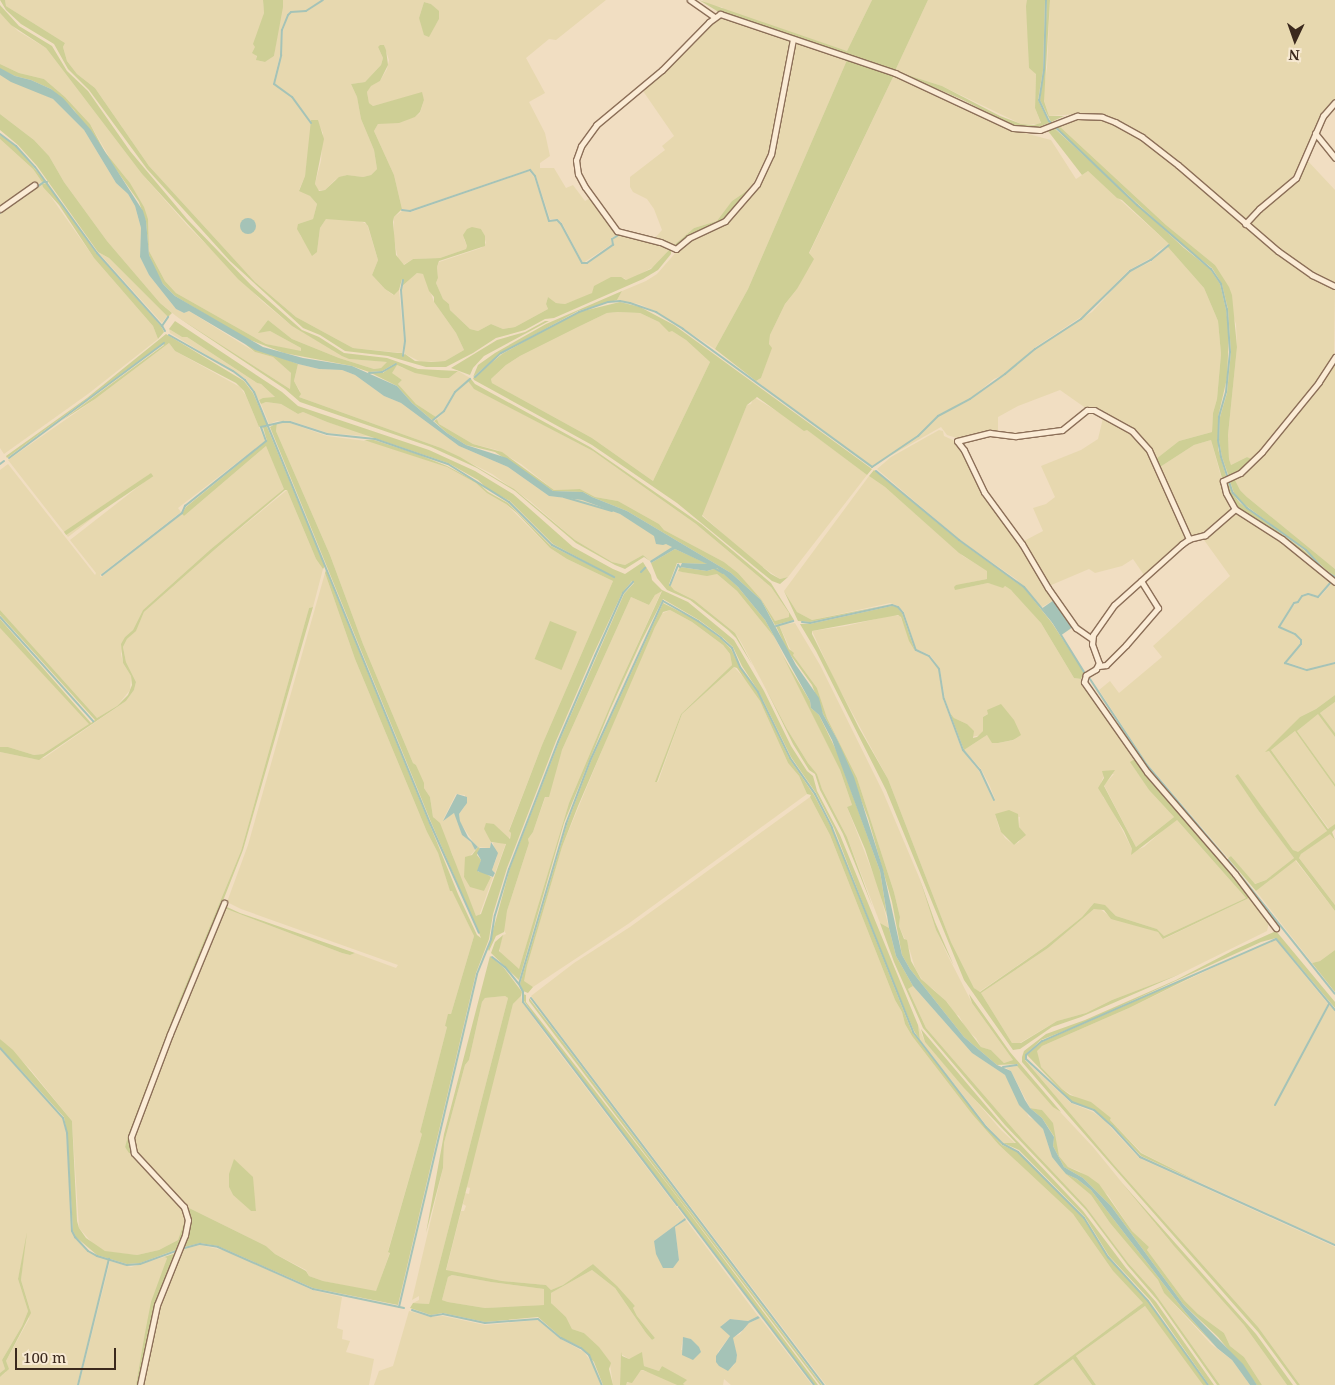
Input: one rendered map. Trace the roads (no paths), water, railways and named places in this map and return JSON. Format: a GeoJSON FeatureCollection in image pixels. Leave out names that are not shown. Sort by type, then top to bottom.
{"type":"FeatureCollection","features":[{"type":"Feature","properties":{"kind":"street"},"geometry":{"type":"LineString","coordinates":[[690,0],[714,17]]}},
{"type":"Feature","properties":{"kind":"street"},"geometry":{"type":"LineString","coordinates":[[794,40],[771,154],[757,184],[726,221],[689,238],[676,249],[660,242],[620,234],[581,181],[577,168],[578,154],[590,130],[662,70],[714,17],[720,14],[895,73],[1014,128],[1035,131],[1072,116],[1088,115],[1102,117],[1142,137],[1295,264],[1335,286]]}},
{"type":"Feature","properties":{"kind":"street"},"geometry":{"type":"LineString","coordinates":[[1245,224],[1259,209],[1296,178],[1323,116],[1335,102]]}},
{"type":"Feature","properties":{"kind":"street"},"geometry":{"type":"LineString","coordinates":[[1315,133],[1335,158]]}},
{"type":"Feature","properties":{"kind":"street"},"geometry":{"type":"LineString","coordinates":[[0,209],[34,185]]}},
{"type":"Feature","properties":{"kind":"street"},"geometry":{"type":"LineString","coordinates":[[1335,357],[1319,382],[1248,468],[1223,482],[1234,509],[1282,539],[1335,582]]}},
{"type":"Feature","properties":{"kind":"street"},"geometry":{"type":"LineString","coordinates":[[1099,666],[1099,659],[1092,640],[1076,628],[1048,588],[1022,544],[984,492],[958,441],[990,433],[1016,436],[1062,430],[1068,428],[1088,410],[1094,410],[1132,431],[1149,450],[1189,539]]}},
{"type":"Feature","properties":{"kind":"street"},"geometry":{"type":"LineString","coordinates":[[1092,640],[1114,606],[1189,539],[1205,535],[1234,509]]}},
{"type":"Feature","properties":{"kind":"street"},"geometry":{"type":"LineString","coordinates":[[1142,581],[1158,608],[1121,650],[1106,665],[1099,666],[1086,675],[1084,682],[1147,772],[1240,880],[1276,928]]}},
{"type":"Feature","properties":{"kind":"street"},"geometry":{"type":"LineString","coordinates":[[140,1385],[157,1305],[185,1235],[188,1220],[184,1207],[134,1153],[131,1137],[170,1034],[224,903]]}},
{"type":"Feature","properties":{"kind":"waterway"},"geometry":{"type":"LineString","coordinates":[[311,123],[292,97],[274,84],[281,55],[282,30],[288,15],[291,12],[306,11],[323,0]]}},
{"type":"Feature","properties":{"kind":"waterway"},"geometry":{"type":"LineString","coordinates":[[1046,0],[1044,70],[1039,100],[1049,121],[1137,205],[1211,269],[1221,284],[1227,309],[1230,352],[1226,392],[1219,417],[1218,440],[1221,457],[1233,493],[1247,508],[1306,550],[1325,571],[1335,577]]}},
{"type":"Feature","properties":{"kind":"waterway"},"geometry":{"type":"LineString","coordinates":[[0,134],[16,146],[35,167],[97,253],[162,326]]}},
{"type":"Feature","properties":{"kind":"waterway"},"geometry":{"type":"LineString","coordinates":[[402,210],[410,211],[530,170],[535,176],[549,221],[557,220],[561,224],[582,263],[587,263],[613,245],[612,239],[617,236]]}},
{"type":"Feature","properties":{"kind":"waterway"},"geometry":{"type":"LineString","coordinates":[[0,213],[44,182],[47,182]]}},
{"type":"Feature","properties":{"kind":"waterway"},"geometry":{"type":"LineString","coordinates":[[475,377],[501,353],[579,312],[608,302],[620,301],[630,303],[656,312],[683,329],[872,467],[918,436],[938,416],[970,399],[1005,374],[1035,349],[1081,319],[1130,271],[1151,260],[1169,245]]}},
{"type":"Feature","properties":{"kind":"waterway"},"geometry":{"type":"LineString","coordinates":[[403,280],[401,290],[405,341],[403,356]]}},
{"type":"Feature","properties":{"kind":"waterway"},"geometry":{"type":"LineString","coordinates":[[165,331],[162,326],[168,317]]}},
{"type":"Feature","properties":{"kind":"waterway"},"geometry":{"type":"LineString","coordinates":[[169,335],[233,371],[245,380],[254,392],[430,823],[479,933]]}},
{"type":"Feature","properties":{"kind":"waterway"},"geometry":{"type":"LineString","coordinates":[[9,458],[164,343]]}},
{"type":"Feature","properties":{"kind":"waterway"},"geometry":{"type":"LineString","coordinates":[[369,373],[382,372],[396,364]]}},
{"type":"Feature","properties":{"kind":"waterway"},"geometry":{"type":"LineString","coordinates":[[433,420],[444,411],[455,392],[470,379]]}},
{"type":"Feature","properties":{"kind":"waterway"},"geometry":{"type":"LineString","coordinates":[[102,575],[182,513],[185,506],[266,441],[261,427],[290,422],[327,434],[375,439],[448,464],[509,502],[552,545],[614,577]]}},
{"type":"Feature","properties":{"kind":"waterway"},"geometry":{"type":"LineString","coordinates":[[0,464],[4,461]]}},
{"type":"Feature","properties":{"kind":"waterway"},"geometry":{"type":"LineString","coordinates":[[876,471],[959,540],[1024,587],[1053,622],[1084,672]]}},
{"type":"Feature","properties":{"kind":"waterway"},"geometry":{"type":"LineString","coordinates":[[564,497],[612,511]]}},
{"type":"Feature","properties":{"kind":"waterway"},"geometry":{"type":"LineString","coordinates":[[670,585],[678,565],[680,567]]}},
{"type":"Feature","properties":{"kind":"waterway"},"geometry":{"type":"LineString","coordinates":[[641,572],[645,568]]}},
{"type":"Feature","properties":{"kind":"waterway"},"geometry":{"type":"LineString","coordinates":[[714,568],[723,573]]}},
{"type":"Feature","properties":{"kind":"waterway"},"geometry":{"type":"LineString","coordinates":[[399,1307],[477,974],[491,939],[495,915],[509,869],[558,742],[595,656],[623,593],[633,582]]}},
{"type":"Feature","properties":{"kind":"waterway"},"geometry":{"type":"LineString","coordinates":[[1331,582],[1318,597],[1308,594],[1302,596],[1298,602],[1294,603],[1279,627],[1295,634],[1301,640],[1301,644],[1285,663],[1307,670],[1335,663]]}},
{"type":"Feature","properties":{"kind":"waterway"},"geometry":{"type":"LineString","coordinates":[[519,984],[566,824],[590,761],[663,601],[698,621],[732,648],[740,667],[758,692],[790,758],[815,794],[832,828],[913,1032],[986,1127],[1003,1144],[1018,1152],[1084,1218],[1108,1257],[1148,1301],[1208,1385]]}},
{"type":"Feature","properties":{"kind":"waterway"},"geometry":{"type":"LineString","coordinates":[[802,622],[810,623],[892,605],[898,607],[903,613],[916,650],[929,656],[939,669],[944,699],[963,750],[980,770],[994,800]]}},
{"type":"Feature","properties":{"kind":"waterway"},"geometry":{"type":"LineString","coordinates":[[0,617],[93,721]]}},
{"type":"Feature","properties":{"kind":"waterway"},"geometry":{"type":"LineString","coordinates":[[776,626],[793,621]]}},
{"type":"Feature","properties":{"kind":"waterway"},"geometry":{"type":"LineString","coordinates":[[1090,679],[1146,764],[1225,857]]}},
{"type":"Feature","properties":{"kind":"waterway"},"geometry":{"type":"LineString","coordinates":[[1228,860],[1335,994]]}},
{"type":"Feature","properties":{"kind":"waterway"},"geometry":{"type":"LineString","coordinates":[[1335,1010],[1276,939],[1042,1041],[1026,1055],[1026,1059],[1072,1102],[1094,1110],[1112,1126],[1140,1157],[1335,1245]]}},
{"type":"Feature","properties":{"kind":"waterway"},"geometry":{"type":"LineString","coordinates":[[492,957],[505,967],[519,984],[523,992],[523,1002],[677,1205]]}},
{"type":"Feature","properties":{"kind":"waterway"},"geometry":{"type":"LineString","coordinates":[[531,998],[824,1385]]}},
{"type":"Feature","properties":{"kind":"waterway"},"geometry":{"type":"LineString","coordinates":[[1275,1105],[1329,1004]]}},
{"type":"Feature","properties":{"kind":"waterway"},"geometry":{"type":"LineString","coordinates":[[0,1048],[63,1118],[67,1133],[72,1231],[75,1237],[88,1251],[97,1256],[127,1265],[140,1264],[175,1251]]}},
{"type":"Feature","properties":{"kind":"waterway"},"geometry":{"type":"LineString","coordinates":[[1003,1067],[1017,1065]]}},
{"type":"Feature","properties":{"kind":"waterway"},"geometry":{"type":"LineString","coordinates":[[679,1207],[814,1385]]}},
{"type":"Feature","properties":{"kind":"waterway"},"geometry":{"type":"LineString","coordinates":[[181,1249],[200,1244],[218,1247],[313,1289],[404,1308]]}},
{"type":"Feature","properties":{"kind":"waterway"},"geometry":{"type":"LineString","coordinates":[[78,1385],[109,1259]]}},
{"type":"Feature","properties":{"kind":"waterway"},"geometry":{"type":"LineString","coordinates":[[412,1310],[431,1316],[443,1314],[485,1323],[538,1319],[561,1338],[581,1348],[589,1355],[602,1385]]}}]}
